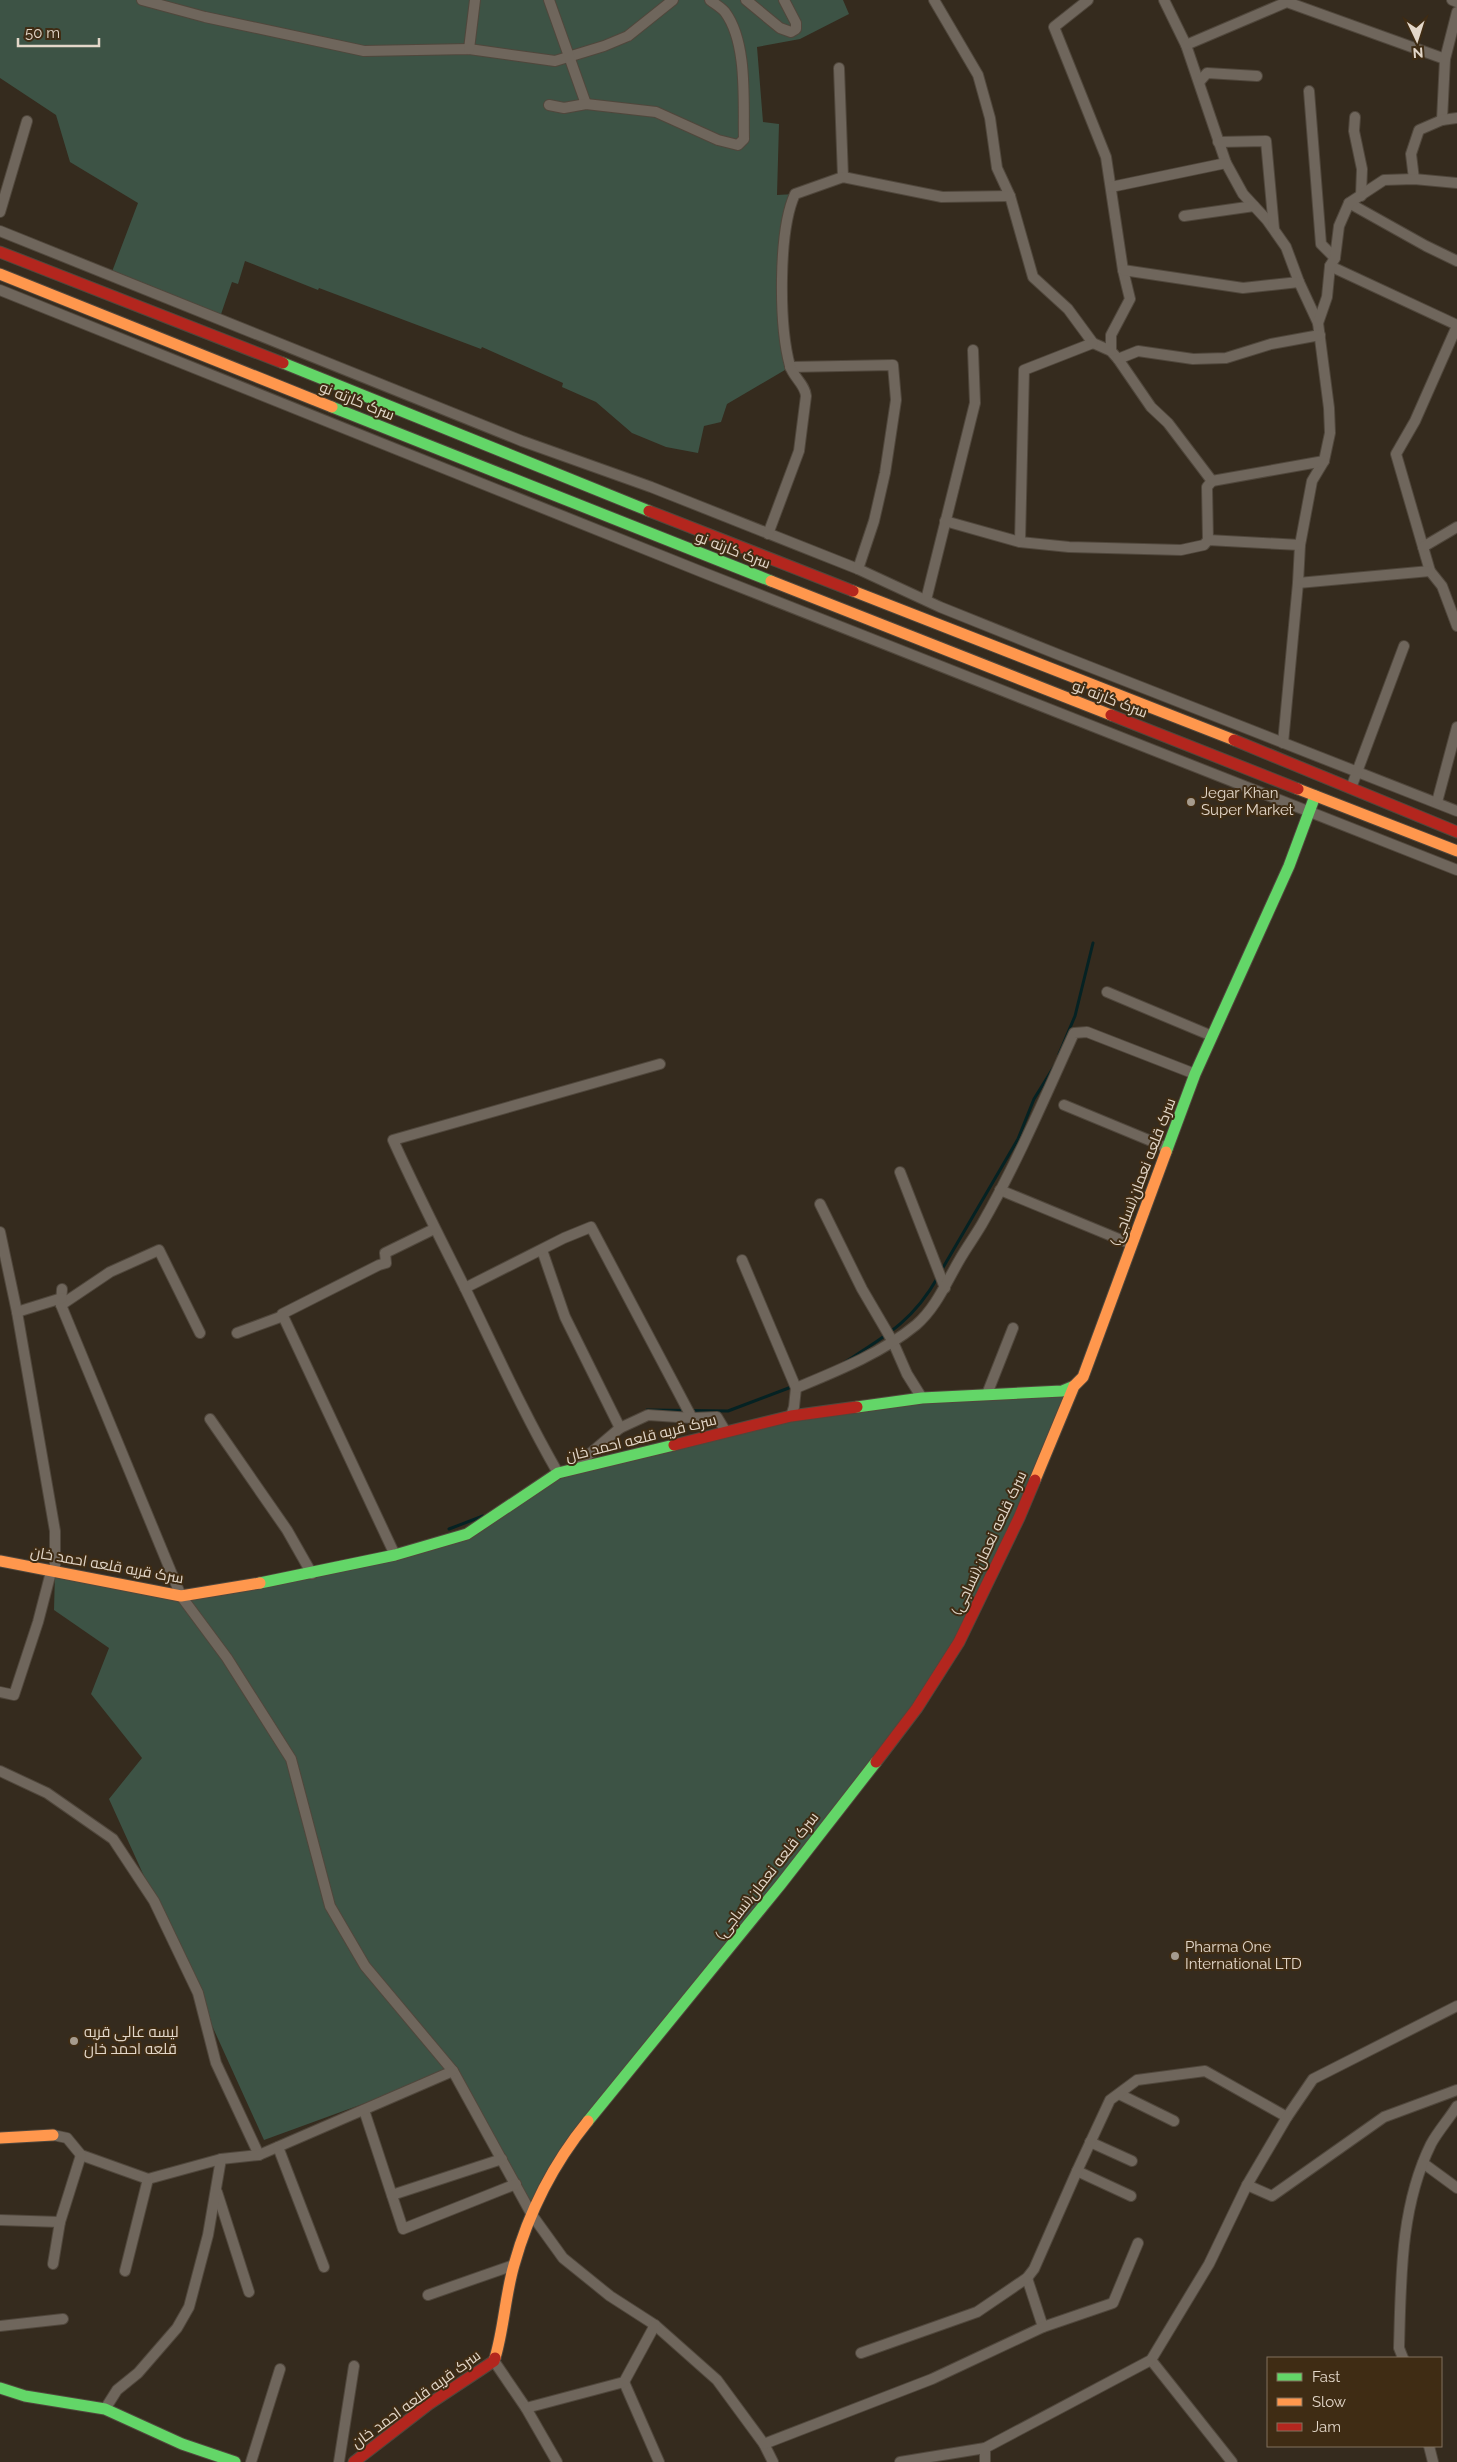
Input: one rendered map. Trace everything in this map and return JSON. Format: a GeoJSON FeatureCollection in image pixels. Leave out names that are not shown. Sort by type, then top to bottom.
{"type":"FeatureCollection","features":[{"type":"Feature","properties":{"kind":"main road"},"geometry":{"type":"LineString","coordinates":[[0,252],[256,352],[714,537],[1262,751],[1457,832]]}},
{"type":"Feature","properties":{"kind":"main road","name":"سرک کارته نو"},"geometry":{"type":"LineString","coordinates":[[0,274],[250,372],[508,478],[1457,851]]}},
{"type":"Feature","properties":{"kind":"main road"},"geometry":{"type":"LineString","coordinates":[[250,372],[256,352]]}},
{"type":"Feature","properties":{"kind":"main road"},"geometry":{"type":"LineString","coordinates":[[1144,705],[1150,690]]}},
{"type":"Feature","properties":{"kind":"main road"},"geometry":{"type":"LineString","coordinates":[[1254,770],[1262,751]]}},
{"type":"Feature","properties":{"kind":"main road","name":"سرک قلعه نعمان(نساجی)"},"geometry":{"type":"LineString","coordinates":[[532,2215],[542,2190],[564,2151],[781,1884],[917,1708],[963,1634],[1019,1518],[1074,1386],[1083,1377],[1195,1074],[1289,866],[1315,796]]}},
{"type":"Feature","properties":{"kind":"main road","name":"سرک قریه قلعه احمد خان"},"geometry":{"type":"LineString","coordinates":[[0,1562],[181,1596],[312,1574],[395,1555],[468,1534],[564,1473],[791,1416],[922,1398],[1062,1391],[1074,1386]]}},
{"type":"Feature","properties":{"kind":"main road"},"geometry":{"type":"LineString","coordinates":[[0,2138],[53,2135]]}},
{"type":"Feature","properties":{"kind":"main road","name":"سرک قریه قلعه احمد خان"},"geometry":{"type":"LineString","coordinates":[[354,2462],[429,2404],[494,2361],[498,2351],[514,2265],[532,2215]]}},
{"type":"Feature","properties":{"kind":"main road"},"geometry":{"type":"LineString","coordinates":[[0,2388],[25,2396],[105,2409],[182,2444],[235,2462]]}},
{"type":"Feature","properties":{"kind":"street"},"geometry":{"type":"LineString","coordinates":[[142,0],[205,17],[364,51],[469,49],[555,61],[569,58],[628,36],[673,0]]}},
{"type":"Feature","properties":{"kind":"street"},"geometry":{"type":"LineString","coordinates":[[469,49],[475,0]]}},
{"type":"Feature","properties":{"kind":"street"},"geometry":{"type":"LineString","coordinates":[[550,0],[586,104]]}},
{"type":"Feature","properties":{"kind":"street"},"geometry":{"type":"LineString","coordinates":[[549,105],[564,108],[586,104],[656,112],[718,140],[738,145],[744,138],[744,115],[740,58],[736,33],[725,12],[710,0]]}},
{"type":"Feature","properties":{"kind":"street"},"geometry":{"type":"LineString","coordinates":[[746,0],[780,28],[791,32],[796,29],[796,23],[784,0]]}},
{"type":"Feature","properties":{"kind":"street"},"geometry":{"type":"LineString","coordinates":[[934,0],[978,75],[990,118],[997,168],[1010,196],[1033,276],[1068,310],[1093,343],[1115,355],[1138,351],[1193,359],[1226,358],[1271,344],[1320,335]]}},
{"type":"Feature","properties":{"kind":"street"},"geometry":{"type":"LineString","coordinates":[[1088,0],[1054,27],[1106,157],[1112,187],[1122,270],[1130,299],[1111,335],[1115,355],[1151,407],[1168,423],[1212,481]]}},
{"type":"Feature","properties":{"kind":"street"},"geometry":{"type":"LineString","coordinates":[[1164,0],[1186,45],[1200,81],[1226,163],[1243,194],[1274,229],[1286,247],[1299,282],[1318,323],[1320,335],[1330,432],[1324,461],[1312,481],[1300,544],[1283,743]]}},
{"type":"Feature","properties":{"kind":"street"},"geometry":{"type":"LineString","coordinates":[[1452,0],[1457,2]]}},
{"type":"Feature","properties":{"kind":"street"},"geometry":{"type":"LineString","coordinates":[[1186,45],[1286,1],[1445,59]]}},
{"type":"Feature","properties":{"kind":"street"},"geometry":{"type":"LineString","coordinates":[[1442,120],[1445,59],[1457,12]]}},
{"type":"Feature","properties":{"kind":"street"},"geometry":{"type":"LineString","coordinates":[[839,68],[843,177]]}},
{"type":"Feature","properties":{"kind":"street"},"geometry":{"type":"LineString","coordinates":[[1200,81],[1207,73],[1257,76]]}},
{"type":"Feature","properties":{"kind":"street"},"geometry":{"type":"LineString","coordinates":[[1309,91],[1321,244],[1332,262],[1457,325],[1415,421],[1396,454],[1430,571],[1442,586],[1457,626]]}},
{"type":"Feature","properties":{"kind":"street"},"geometry":{"type":"LineString","coordinates":[[1356,117],[1354,131],[1362,169],[1361,196]]}},
{"type":"Feature","properties":{"kind":"street"},"geometry":{"type":"LineString","coordinates":[[1414,179],[1411,154],[1419,130],[1442,120],[1457,118]]}},
{"type":"Feature","properties":{"kind":"street"},"geometry":{"type":"LineString","coordinates":[[0,212],[27,121]]}},
{"type":"Feature","properties":{"kind":"street"},"geometry":{"type":"LineString","coordinates":[[1218,142],[1266,141],[1274,229]]}},
{"type":"Feature","properties":{"kind":"street"},"geometry":{"type":"LineString","coordinates":[[1112,187],[1226,163]]}},
{"type":"Feature","properties":{"kind":"street"},"geometry":{"type":"LineString","coordinates":[[768,534],[799,451],[806,392],[790,367],[780,296],[788,208],[795,194],[843,177],[942,197],[1010,196]]}},
{"type":"Feature","properties":{"kind":"street"},"geometry":{"type":"LineString","coordinates":[[1318,323],[1327,297],[1339,226],[1349,203],[1384,180],[1414,179],[1457,183]]}},
{"type":"Feature","properties":{"kind":"street"},"geometry":{"type":"LineString","coordinates":[[1349,203],[1457,261]]}},
{"type":"Feature","properties":{"kind":"street"},"geometry":{"type":"LineString","coordinates":[[1184,216],[1254,206]]}},
{"type":"Feature","properties":{"kind":"street"},"geometry":{"type":"LineString","coordinates":[[0,231],[522,441],[651,487],[858,569],[926,600],[1457,811]]}},
{"type":"Feature","properties":{"kind":"street"},"geometry":{"type":"LineString","coordinates":[[1122,270],[1243,288],[1299,282]]}},
{"type":"Feature","properties":{"kind":"street"},"geometry":{"type":"LineString","coordinates":[[0,290],[707,574],[1310,810],[1457,870]]}},
{"type":"Feature","properties":{"kind":"street"},"geometry":{"type":"LineString","coordinates":[[1020,542],[1024,370],[1093,343]]}},
{"type":"Feature","properties":{"kind":"street"},"geometry":{"type":"LineString","coordinates":[[926,600],[975,403],[973,350]]}},
{"type":"Feature","properties":{"kind":"street"},"geometry":{"type":"LineString","coordinates":[[790,367],[893,365],[896,400],[885,473],[874,521],[858,569]]}},
{"type":"Feature","properties":{"kind":"street"},"geometry":{"type":"LineString","coordinates":[[945,521],[1020,542],[1069,547],[1181,550],[1204,545],[1208,540],[1207,486],[1212,481],[1324,461]]}},
{"type":"Feature","properties":{"kind":"street"},"geometry":{"type":"LineString","coordinates":[[1423,547],[1457,527]]}},
{"type":"Feature","properties":{"kind":"street"},"geometry":{"type":"LineString","coordinates":[[1208,540],[1300,544]]}},
{"type":"Feature","properties":{"kind":"street"},"geometry":{"type":"LineString","coordinates":[[1298,583],[1430,571]]}},
{"type":"Feature","properties":{"kind":"street"},"geometry":{"type":"LineString","coordinates":[[1351,788],[1404,646]]}},
{"type":"Feature","properties":{"kind":"street"},"geometry":{"type":"LineString","coordinates":[[1437,802],[1457,727]]}},
{"type":"Feature","properties":{"kind":"street"},"geometry":{"type":"LineString","coordinates":[[1107,992],[1212,1036]]}},
{"type":"Feature","properties":{"kind":"street"},"geometry":{"type":"LineString","coordinates":[[796,1388],[827,1375],[893,1342],[918,1323],[945,1288],[1000,1190],[1074,1033],[1087,1032],[1195,1074]]}},
{"type":"Feature","properties":{"kind":"street"},"geometry":{"type":"LineString","coordinates":[[660,1064],[393,1140],[434,1229],[465,1288],[532,1428],[564,1473],[620,1428],[648,1415],[692,1418],[717,1417],[726,1432]]}},
{"type":"Feature","properties":{"kind":"street"},"geometry":{"type":"LineString","coordinates":[[1064,1105],[1168,1148]]}},
{"type":"Feature","properties":{"kind":"street"},"geometry":{"type":"LineString","coordinates":[[900,1172],[945,1288]]}},
{"type":"Feature","properties":{"kind":"street"},"geometry":{"type":"LineString","coordinates":[[1000,1190],[1131,1244]]}},
{"type":"Feature","properties":{"kind":"street"},"geometry":{"type":"LineString","coordinates":[[820,1204],[862,1289],[893,1342],[907,1374],[922,1398]]}},
{"type":"Feature","properties":{"kind":"street"},"geometry":{"type":"LineString","coordinates":[[465,1288],[564,1238],[591,1227],[692,1418]]}},
{"type":"Feature","properties":{"kind":"street"},"geometry":{"type":"LineString","coordinates":[[237,1334],[282,1316],[282,1314],[378,1265],[386,1264],[385,1253],[434,1229]]}},
{"type":"Feature","properties":{"kind":"street"},"geometry":{"type":"LineString","coordinates":[[0,1232],[17,1312],[56,1531],[53,1572],[14,1695],[0,1692]]}},
{"type":"Feature","properties":{"kind":"street"},"geometry":{"type":"LineString","coordinates":[[17,1312],[62,1298],[110,1272],[158,1250],[200,1333]]}},
{"type":"Feature","properties":{"kind":"street"},"geometry":{"type":"LineString","coordinates":[[542,1250],[565,1317],[620,1428]]}},
{"type":"Feature","properties":{"kind":"street"},"geometry":{"type":"LineString","coordinates":[[742,1260],[796,1388],[791,1416]]}},
{"type":"Feature","properties":{"kind":"street"},"geometry":{"type":"LineString","coordinates":[[62,1298],[181,1596],[227,1658],[290,1759],[330,1906],[365,1966],[453,2071],[532,2215],[563,2258],[610,2296],[655,2325],[716,2380],[764,2444],[773,2462]]}},
{"type":"Feature","properties":{"kind":"street"},"geometry":{"type":"LineString","coordinates":[[282,1316],[395,1555]]}},
{"type":"Feature","properties":{"kind":"street"},"geometry":{"type":"LineString","coordinates":[[987,1394],[1013,1328]]}},
{"type":"Feature","properties":{"kind":"street"},"geometry":{"type":"LineString","coordinates":[[210,1419],[288,1530],[312,1574]]}},
{"type":"Feature","properties":{"kind":"street"},"geometry":{"type":"LineString","coordinates":[[0,1771],[47,1793],[113,1839],[154,1902],[198,1993],[216,2063],[259,2155]]}},
{"type":"Feature","properties":{"kind":"street"},"geometry":{"type":"LineString","coordinates":[[900,2462],[985,2448],[1151,2360],[1210,2264],[1247,2186],[1287,2117],[1313,2079],[1457,2006]]}},
{"type":"Feature","properties":{"kind":"street"},"geometry":{"type":"LineString","coordinates":[[53,2135],[67,2138],[81,2155],[148,2179],[221,2159],[259,2155],[453,2071]]}},
{"type":"Feature","properties":{"kind":"street"},"geometry":{"type":"LineString","coordinates":[[861,2353],[977,2312],[1027,2278],[1034,2269],[1110,2100],[1138,2080],[1205,2071],[1287,2117]]}},
{"type":"Feature","properties":{"kind":"street"},"geometry":{"type":"LineString","coordinates":[[1247,2186],[1272,2196],[1384,2117],[1457,2090]]}},
{"type":"Feature","properties":{"kind":"street"},"geometry":{"type":"LineString","coordinates":[[1119,2094],[1174,2121]]}},
{"type":"Feature","properties":{"kind":"street"},"geometry":{"type":"LineString","coordinates":[[1403,2357],[1399,2348],[1401,2260],[1412,2202],[1423,2163],[1432,2142],[1457,2106]]}},
{"type":"Feature","properties":{"kind":"street"},"geometry":{"type":"LineString","coordinates":[[364,2110],[403,2229],[516,2184]]}},
{"type":"Feature","properties":{"kind":"street"},"geometry":{"type":"LineString","coordinates":[[1090,2142],[1132,2161]]}},
{"type":"Feature","properties":{"kind":"street"},"geometry":{"type":"LineString","coordinates":[[278,2147],[324,2267]]}},
{"type":"Feature","properties":{"kind":"street"},"geometry":{"type":"LineString","coordinates":[[53,2264],[60,2222],[81,2155]]}},
{"type":"Feature","properties":{"kind":"street"},"geometry":{"type":"LineString","coordinates":[[105,2409],[118,2390],[138,2373],[162,2347],[177,2328],[189,2307],[198,2277],[221,2159]]}},
{"type":"Feature","properties":{"kind":"street"},"geometry":{"type":"LineString","coordinates":[[392,2195],[502,2159]]}},
{"type":"Feature","properties":{"kind":"street"},"geometry":{"type":"LineString","coordinates":[[1423,2163],[1457,2188]]}},
{"type":"Feature","properties":{"kind":"street"},"geometry":{"type":"LineString","coordinates":[[1077,2171],[1132,2196]]}},
{"type":"Feature","properties":{"kind":"street"},"geometry":{"type":"LineString","coordinates":[[124,2271],[148,2179]]}},
{"type":"Feature","properties":{"kind":"street"},"geometry":{"type":"LineString","coordinates":[[216,2191],[249,2292]]}},
{"type":"Feature","properties":{"kind":"street"},"geometry":{"type":"LineString","coordinates":[[0,2220],[60,2222]]}},
{"type":"Feature","properties":{"kind":"street"},"geometry":{"type":"LineString","coordinates":[[764,2444],[932,2379],[1043,2328],[1113,2304],[1138,2243]]}},
{"type":"Feature","properties":{"kind":"street"},"geometry":{"type":"LineString","coordinates":[[428,2295],[514,2265]]}},
{"type":"Feature","properties":{"kind":"street"},"geometry":{"type":"LineString","coordinates":[[1027,2278],[1043,2328]]}},
{"type":"Feature","properties":{"kind":"street"},"geometry":{"type":"LineString","coordinates":[[0,2326],[63,2319]]}},
{"type":"Feature","properties":{"kind":"street"},"geometry":{"type":"LineString","coordinates":[[526,2408],[624,2382],[655,2325]]}},
{"type":"Feature","properties":{"kind":"street"},"geometry":{"type":"LineString","coordinates":[[1151,2360],[1232,2462]]}},
{"type":"Feature","properties":{"kind":"street"},"geometry":{"type":"LineString","coordinates":[[494,2361],[526,2408],[557,2462]]}},
{"type":"Feature","properties":{"kind":"street"},"geometry":{"type":"LineString","coordinates":[[339,2462],[354,2366]]}},
{"type":"Feature","properties":{"kind":"street"},"geometry":{"type":"LineString","coordinates":[[251,2462],[280,2369]]}},
{"type":"Feature","properties":{"kind":"street"},"geometry":{"type":"LineString","coordinates":[[624,2382],[659,2462]]}},
{"type":"Feature","properties":{"kind":"street"},"geometry":{"type":"LineString","coordinates":[[1429,2447],[1433,2462]]}},
{"type":"Feature","properties":{"kind":"street"},"geometry":{"type":"LineString","coordinates":[[985,2448],[985,2462]]}},
{"type":"Feature","properties":{"kind":"green space"},"geometry":{"type":"Polygon","coordinates":[[[0,0],[843,0],[849,14],[800,39],[757,47],[763,122],[779,124],[777,195],[795,194],[780,296],[790,367],[727,404],[721,422],[704,426],[698,453],[666,447],[632,433],[596,402],[562,387],[563,383],[482,347],[481,349],[319,288],[318,290],[245,261],[238,284],[232,282],[219,320],[110,277],[138,203],[70,162],[56,115],[0,78],[0,0]]]}},
{"type":"Feature","properties":{"kind":"green space"},"geometry":{"type":"Polygon","coordinates":[[[1074,1386],[1019,1518],[917,1708],[564,2151],[532,2215],[453,2071],[264,2140],[109,1799],[142,1758],[91,1694],[109,1648],[54,1610],[55,1572],[181,1596],[467,1534],[558,1473],[791,1416],[1074,1386]]]}},
{"type":"Feature","properties":{"kind":"waterway"},"geometry":{"type":"LineString","coordinates":[[1059,1054],[1075,1016],[1093,943]]}},
{"type":"Feature","properties":{"kind":"waterway"},"geometry":{"type":"LineString","coordinates":[[941,1271],[1018,1139],[1034,1099],[1055,1065]]}},
{"type":"Feature","properties":{"kind":"waterway"},"geometry":{"type":"LineString","coordinates":[[845,1362],[886,1335],[908,1316],[919,1305],[938,1277]]}},
{"type":"Feature","properties":{"kind":"waterway"},"geometry":{"type":"LineString","coordinates":[[647,1410],[728,1411],[794,1386]]}},
{"type":"Feature","properties":{"kind":"waterway"},"geometry":{"type":"LineString","coordinates":[[449,1529],[483,1516]]}},
{"type":"Feature","properties":{"kind":"traffic: fast"},"geometry":{"type":"LineString","coordinates":[[283,363],[649,511]]}},
{"type":"Feature","properties":{"kind":"traffic: fast"},"geometry":{"type":"LineString","coordinates":[[332,407],[771,581]]}},
{"type":"Feature","properties":{"kind":"traffic: fast"},"geometry":{"type":"LineString","coordinates":[[1166,1152],[1195,1074],[1289,866],[1315,796]]}},
{"type":"Feature","properties":{"kind":"traffic: fast"},"geometry":{"type":"LineString","coordinates":[[857,1407],[922,1398],[1062,1391],[1074,1386]]}},
{"type":"Feature","properties":{"kind":"traffic: fast"},"geometry":{"type":"LineString","coordinates":[[260,1583],[395,1555],[467,1534],[558,1473],[674,1445]]}},
{"type":"Feature","properties":{"kind":"traffic: fast"},"geometry":{"type":"LineString","coordinates":[[588,2121],[781,1884],[876,1762]]}},
{"type":"Feature","properties":{"kind":"traffic: fast"},"geometry":{"type":"LineString","coordinates":[[0,2388],[25,2396],[105,2409],[182,2444],[235,2462]]}},
{"type":"Feature","properties":{"kind":"traffic: slow"},"geometry":{"type":"LineString","coordinates":[[0,274],[332,407]]}},
{"type":"Feature","properties":{"kind":"traffic: slow"},"geometry":{"type":"LineString","coordinates":[[771,581],[1111,715]]}},
{"type":"Feature","properties":{"kind":"traffic: slow"},"geometry":{"type":"LineString","coordinates":[[853,591],[1234,740]]}},
{"type":"Feature","properties":{"kind":"traffic: slow"},"geometry":{"type":"LineString","coordinates":[[1298,789],[1457,851]]}},
{"type":"Feature","properties":{"kind":"traffic: slow"},"geometry":{"type":"LineString","coordinates":[[1035,1480],[1074,1386],[1083,1377],[1166,1152]]}},
{"type":"Feature","properties":{"kind":"traffic: slow"},"geometry":{"type":"LineString","coordinates":[[0,1561],[181,1596],[260,1583]]}},
{"type":"Feature","properties":{"kind":"traffic: slow"},"geometry":{"type":"LineString","coordinates":[[495,2358],[511,2277],[527,2226],[553,2171],[588,2121]]}},
{"type":"Feature","properties":{"kind":"traffic: slow"},"geometry":{"type":"LineString","coordinates":[[0,2138],[53,2135]]}},
{"type":"Feature","properties":{"kind":"traffic: jam"},"geometry":{"type":"LineString","coordinates":[[0,252],[283,363]]}},
{"type":"Feature","properties":{"kind":"traffic: jam"},"geometry":{"type":"LineString","coordinates":[[649,511],[853,591]]}},
{"type":"Feature","properties":{"kind":"traffic: jam"},"geometry":{"type":"LineString","coordinates":[[1111,715],[1298,789]]}},
{"type":"Feature","properties":{"kind":"traffic: jam"},"geometry":{"type":"LineString","coordinates":[[1234,740],[1457,832]]}},
{"type":"Feature","properties":{"kind":"traffic: jam"},"geometry":{"type":"LineString","coordinates":[[674,1445],[791,1416],[857,1407]]}},
{"type":"Feature","properties":{"kind":"traffic: jam"},"geometry":{"type":"LineString","coordinates":[[876,1762],[917,1708],[959,1642],[1019,1518],[1035,1480]]}},
{"type":"Feature","properties":{"kind":"traffic: jam"},"geometry":{"type":"LineString","coordinates":[[354,2462],[429,2404],[494,2361],[495,2358]]}},
{"type":"Feature","properties":{"kind":"place","name":"Jegar Khan Super Market"},"geometry":{"type":"Point","coordinates":[1191,802]}},
{"type":"Feature","properties":{"kind":"place","name":"Pharma One International LTD"},"geometry":{"type":"Point","coordinates":[1175,1956]}},
{"type":"Feature","properties":{"kind":"place","name":"لیسه عالی قریه قلعه احمد خان"},"geometry":{"type":"Point","coordinates":[74,2041]}}]}
